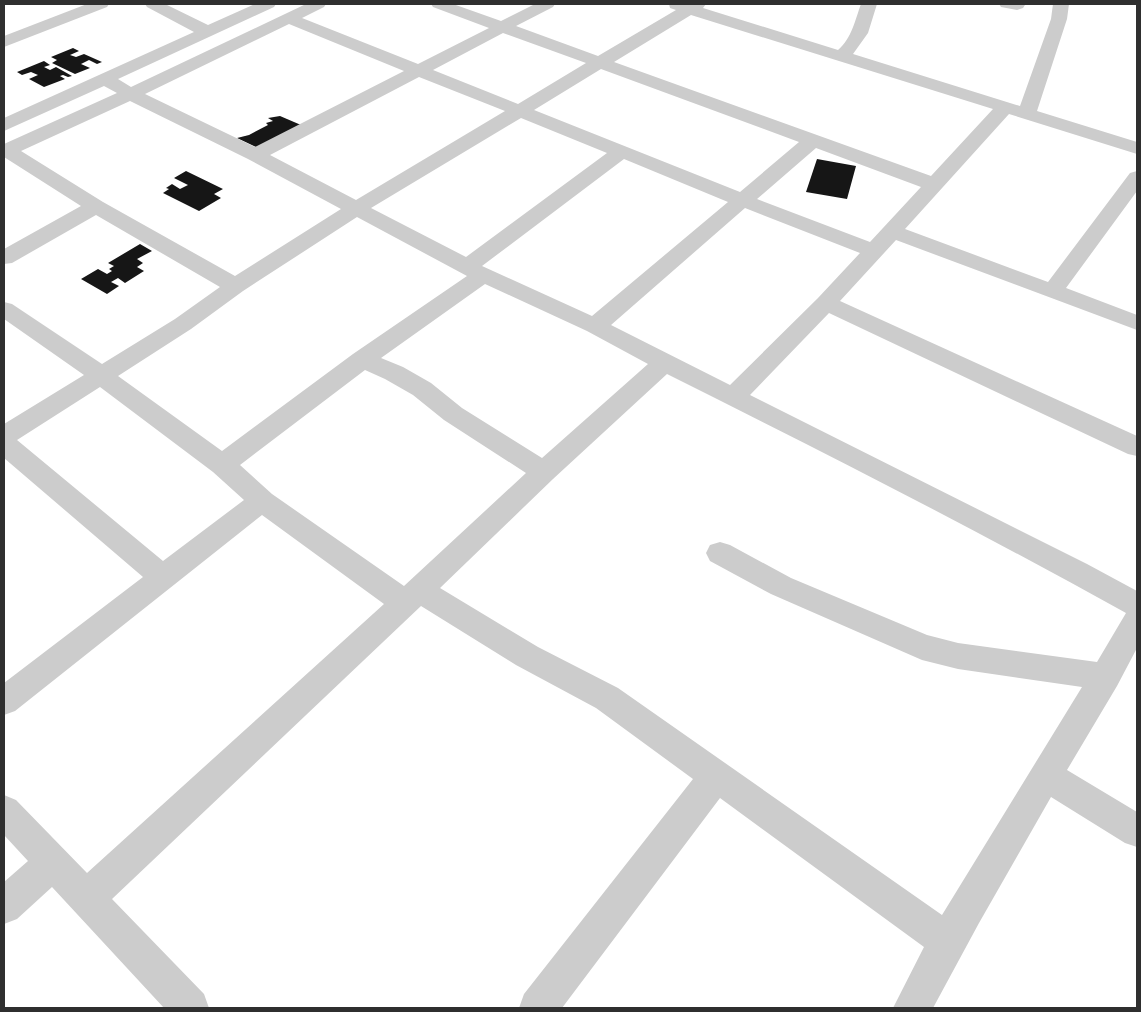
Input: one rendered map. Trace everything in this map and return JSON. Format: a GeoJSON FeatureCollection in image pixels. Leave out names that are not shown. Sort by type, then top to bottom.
{"type":"FeatureCollection","features":[{"type":"Feature","properties":{"kind":"street"},"geometry":{"type":"LineString","coordinates":[[4,42],[101,4]]}},
{"type":"Feature","properties":{"kind":"street"},"geometry":{"type":"LineString","coordinates":[[153,4],[214,29],[248,37]]}},
{"type":"Feature","properties":{"kind":"street"},"geometry":{"type":"LineString","coordinates":[[4,125],[268,4]]}},
{"type":"Feature","properties":{"kind":"street"},"geometry":{"type":"LineString","coordinates":[[5,151],[67,124],[316,4]]}},
{"type":"Feature","properties":{"kind":"street"},"geometry":{"type":"LineString","coordinates":[[440,4],[933,184]]}},
{"type":"Feature","properties":{"kind":"street"},"geometry":{"type":"LineString","coordinates":[[255,155],[547,4]]}},
{"type":"Feature","properties":{"kind":"street"},"geometry":{"type":"LineString","coordinates":[[840,56],[851,48],[859,34],[869,4]]}},
{"type":"Feature","properties":{"kind":"street"},"geometry":{"type":"LineString","coordinates":[[1027,112],[1059,19],[1061,4]]}},
{"type":"Feature","properties":{"kind":"street"},"geometry":{"type":"LineString","coordinates":[[4,436],[183,324],[236,286],[355,209],[600,63],[686,5],[840,56],[1027,112],[1137,148]]}},
{"type":"Feature","properties":{"kind":"street"},"geometry":{"type":"LineString","coordinates":[[288,18],[874,251]]}},
{"type":"Feature","properties":{"kind":"street"},"geometry":{"type":"LineString","coordinates":[[104,79],[255,155],[475,271],[595,326],[664,363],[1068,567],[1137,605]]}},
{"type":"Feature","properties":{"kind":"street"},"geometry":{"type":"LineString","coordinates":[[733,397],[826,303],[1006,106]]}},
{"type":"Feature","properties":{"kind":"street"},"geometry":{"type":"LineString","coordinates":[[595,326],[813,140]]}},
{"type":"Feature","properties":{"kind":"street"},"geometry":{"type":"LineString","coordinates":[[5,151],[96,206],[236,286]]}},
{"type":"Feature","properties":{"kind":"street"},"geometry":{"type":"LineString","coordinates":[[222,465],[362,360],[621,152]]}},
{"type":"Feature","properties":{"kind":"street"},"geometry":{"type":"LineString","coordinates":[[1053,290],[1137,177]]}},
{"type":"Feature","properties":{"kind":"street"},"geometry":{"type":"LineString","coordinates":[[4,258],[96,206]]}},
{"type":"Feature","properties":{"kind":"street"},"geometry":{"type":"LineString","coordinates":[[892,232],[1053,290],[1137,323]]}},
{"type":"Feature","properties":{"kind":"street"},"geometry":{"type":"LineString","coordinates":[[826,303],[1137,447]]}},
{"type":"Feature","properties":{"kind":"street"},"geometry":{"type":"LineString","coordinates":[[4,309],[101,375],[222,465],[262,501],[412,596],[607,698],[947,940]]}},
{"type":"Feature","properties":{"kind":"street"},"geometry":{"type":"LineString","coordinates":[[362,360],[394,372],[422,389],[453,414],[544,472]]}},
{"type":"Feature","properties":{"kind":"street"},"geometry":{"type":"LineString","coordinates":[[86,898],[544,472],[664,363]]}},
{"type":"Feature","properties":{"kind":"street"},"geometry":{"type":"LineString","coordinates":[[4,444],[162,577]]}},
{"type":"Feature","properties":{"kind":"street"},"geometry":{"type":"LineString","coordinates":[[4,701],[262,501]]}},
{"type":"Feature","properties":{"kind":"street"},"geometry":{"type":"LineString","coordinates":[[720,554],[781,586],[922,647],[958,656],[1106,677]]}},
{"type":"Feature","properties":{"kind":"street"},"geometry":{"type":"LineString","coordinates":[[912,1008],[947,940],[1045,775],[1106,677],[1137,621]]}},
{"type":"Feature","properties":{"kind":"street"},"geometry":{"type":"LineString","coordinates":[[1045,775],[1137,831]]}},
{"type":"Feature","properties":{"kind":"street"},"geometry":{"type":"LineString","coordinates":[[538,1008],[716,776]]}},
{"type":"Feature","properties":{"kind":"street"},"geometry":{"type":"LineString","coordinates":[[4,811],[190,1008]]}},
{"type":"Feature","properties":{"kind":"street"},"geometry":{"type":"LineString","coordinates":[[4,906],[52,862]]}},
{"type":"Feature","properties":{"kind":"building"},"geometry":{"type":"Polygon","coordinates":[[[73,48],[79,51],[70,55],[76,57],[84,54],[102,62],[97,64],[89,60],[81,64],[90,68],[75,74],[52,63],[57,60],[51,57],[73,48]]]}},
{"type":"Feature","properties":{"kind":"building"},"geometry":{"type":"Polygon","coordinates":[[[44,61],[50,65],[44,67],[50,70],[56,67],[72,76],[60,76],[65,79],[44,87],[29,79],[38,75],[31,72],[22,75],[17,72],[44,61]]]}},
{"type":"Feature","properties":{"kind":"building"},"geometry":{"type":"Polygon","coordinates":[[[280,116],[301,125],[258,148],[237,138],[249,135],[268,125],[266,123],[273,121],[268,118],[280,116]]]}},
{"type":"Feature","properties":{"kind":"building"},"geometry":{"type":"Polygon","coordinates":[[[817,159],[856,166],[847,199],[806,192],[817,159]]]}},
{"type":"Feature","properties":{"kind":"building"},"geometry":{"type":"Polygon","coordinates":[[[186,171],[223,189],[214,194],[221,198],[199,211],[163,193],[172,184],[180,189],[188,185],[174,178],[186,171]]]}},
{"type":"Feature","properties":{"kind":"building"},"geometry":{"type":"Polygon","coordinates":[[[140,244],[152,251],[137,259],[143,263],[137,267],[144,271],[125,283],[118,278],[111,282],[119,286],[107,294],[81,279],[98,269],[107,274],[112,271],[109,269],[114,266],[108,263],[140,244]]]}}]}
